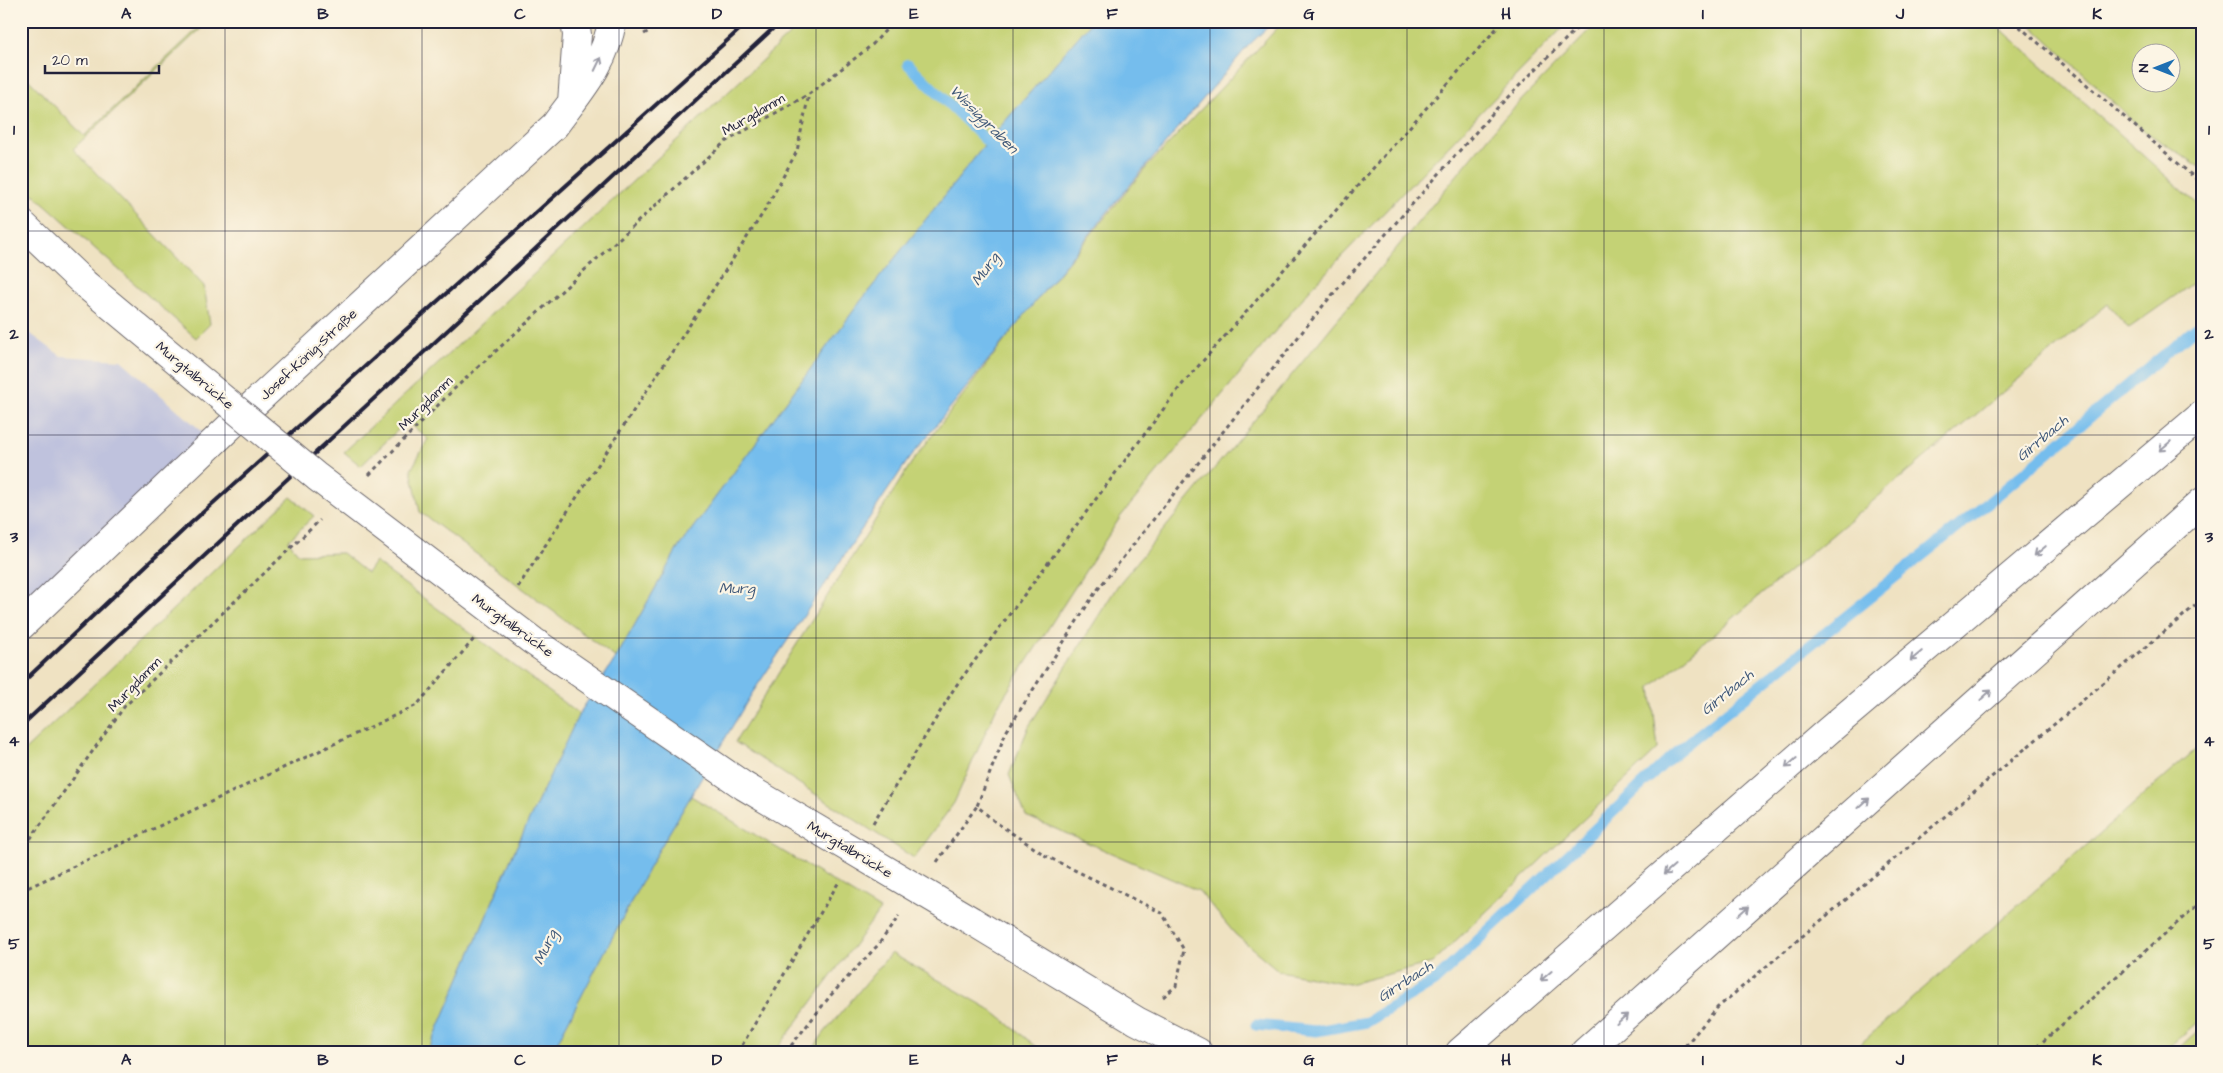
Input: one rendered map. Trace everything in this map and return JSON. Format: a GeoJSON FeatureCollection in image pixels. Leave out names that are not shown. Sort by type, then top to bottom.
{"type":"FeatureCollection","features":[{"type":"Feature","properties":{"kind":"street"},"geometry":{"type":"LineString","coordinates":[[572,102],[577,35],[575,21]]}},
{"type":"Feature","properties":{"kind":"street","name":"Josef-König-Straße"},"geometry":{"type":"LineString","coordinates":[[21,626],[243,414],[555,125],[597,68],[610,34],[612,21]]}},
{"type":"Feature","properties":{"kind":"street","name":"Murgtalbrücke"},"geometry":{"type":"LineString","coordinates":[[21,223],[85,284],[316,476],[533,641],[744,786],[1137,1021],[1198,1052]]}},
{"type":"Feature","properties":{"kind":"street"},"geometry":{"type":"LineString","coordinates":[[1459,1051],[1828,731],[2202,415]]}},
{"type":"Feature","properties":{"kind":"street"},"geometry":{"type":"LineString","coordinates":[[1585,1052],[2202,502]]}},
{"type":"Feature","properties":{"kind":"street"},"geometry":{"type":"LineString","coordinates":[[1137,1021],[1159,1052]]}},
{"type":"Feature","properties":{"kind":"path","name":"Murgdamm"},"geometry":{"type":"LineString","coordinates":[[367,476],[452,391],[726,142],[809,94],[872,45],[894,21]]}},
{"type":"Feature","properties":{"kind":"path"},"geometry":{"type":"LineString","coordinates":[[869,831],[955,687],[1180,387],[1503,21]]}},
{"type":"Feature","properties":{"kind":"path"},"geometry":{"type":"LineString","coordinates":[[933,868],[978,806],[1006,732],[1095,593],[1326,302],[1498,107],[1584,21]]}},
{"type":"Feature","properties":{"kind":"path"},"geometry":{"type":"LineString","coordinates":[[2013,21],[2202,184]]}},
{"type":"Feature","properties":{"kind":"path","name":"Murgdamm"},"geometry":{"type":"LineString","coordinates":[[21,852],[124,707],[325,515]]}},
{"type":"Feature","properties":{"kind":"path"},"geometry":{"type":"LineString","coordinates":[[1680,1052],[1716,1008],[2202,600]]}},
{"type":"Feature","properties":{"kind":"path"},"geometry":{"type":"LineString","coordinates":[[978,806],[994,822],[1046,856],[1162,913],[1184,950],[1176,986],[1137,1021]]}},
{"type":"Feature","properties":{"kind":"path"},"geometry":{"type":"LineString","coordinates":[[738,1052],[844,874]]}},
{"type":"Feature","properties":{"kind":"path"},"geometry":{"type":"LineString","coordinates":[[2031,1052],[2202,901]]}},
{"type":"Feature","properties":{"kind":"path"},"geometry":{"type":"LineString","coordinates":[[786,1052],[831,995],[878,945],[900,914]]}},
{"type":"Feature","properties":{"kind":"shaded area"},"geometry":{"type":"Polygon","coordinates":[[[21,327],[61,356],[121,360],[206,435],[21,612],[21,327]]]}},
{"type":"Feature","properties":{"kind":"green space"},"geometry":{"type":"Polygon","coordinates":[[[206,21],[209,21],[73,149],[204,286],[210,324],[196,338],[21,183],[21,72],[84,136],[206,21]]]}},
{"type":"Feature","properties":{"kind":"green space"},"geometry":{"type":"Polygon","coordinates":[[[804,21],[1092,21],[988,141],[860,302],[678,548],[616,658],[420,512],[411,470],[428,439],[407,421],[361,466],[344,452],[804,21]]]}},
{"type":"Feature","properties":{"kind":"green space"},"geometry":{"type":"Polygon","coordinates":[[[1284,21],[1569,21],[1312,287],[1121,516],[996,709],[954,803],[914,858],[735,742],[912,462],[1025,314],[1146,168],[1284,21]]]}},
{"type":"Feature","properties":{"kind":"green space"},"geometry":{"type":"Polygon","coordinates":[[[1599,21],[1992,21],[2202,208],[2202,277],[2129,328],[2108,304],[1651,687],[1658,749],[1432,963],[1349,984],[1279,971],[1235,934],[1199,891],[1026,816],[1009,775],[1029,726],[1118,585],[1505,117],[1599,21]]]}},
{"type":"Feature","properties":{"kind":"green space"},"geometry":{"type":"Polygon","coordinates":[[[2027,21],[2202,21],[2202,168],[2143,130],[2027,21]]]}},
{"type":"Feature","properties":{"kind":"green space"},"geometry":{"type":"Polygon","coordinates":[[[291,497],[314,516],[288,541],[299,554],[342,553],[367,573],[375,562],[579,714],[514,852],[428,1052],[21,1052],[21,754],[291,497]]]}},
{"type":"Feature","properties":{"kind":"green space"},"geometry":{"type":"Polygon","coordinates":[[[2202,744],[2202,1018],[2163,1052],[1851,1052],[2202,744]]]}},
{"type":"Feature","properties":{"kind":"green space"},"geometry":{"type":"Polygon","coordinates":[[[691,796],[880,910],[775,1052],[552,1052],[654,858],[691,796]]]}},
{"type":"Feature","properties":{"kind":"green space"},"geometry":{"type":"Polygon","coordinates":[[[891,953],[991,1010],[1043,1052],[811,1052],[824,1033],[891,953]]]}},
{"type":"Feature","properties":{"kind":"green space"},"geometry":{"type":"Polygon","coordinates":[[[2202,1027],[2202,1052],[2174,1052],[2202,1027]]]}},
{"type":"Feature","properties":{"kind":"water","name":"Murg"},"geometry":{"type":"Polygon","coordinates":[[[1092,21],[1274,21],[1248,46],[1114,204],[908,460],[751,695],[654,858],[552,1052],[428,1052],[514,852],[579,714],[616,658],[678,548],[860,302],[988,141],[1092,21]]]}},
{"type":"Feature","properties":{"kind":"waterway","name":"Wissiggraben"},"geometry":{"type":"LineString","coordinates":[[908,64],[998,152]]}},
{"type":"Feature","properties":{"kind":"waterway","name":"Girrbach"},"geometry":{"type":"LineString","coordinates":[[1256,1025],[1316,1031],[1367,1022],[1434,982],[1673,755],[1994,498],[2202,323]]}},
{"type":"Feature","properties":{"kind":"railway"},"geometry":{"type":"LineString","coordinates":[[21,684],[191,523],[749,21]]}},
{"type":"Feature","properties":{"kind":"railway"},"geometry":{"type":"LineString","coordinates":[[21,726],[781,21]]}}]}
